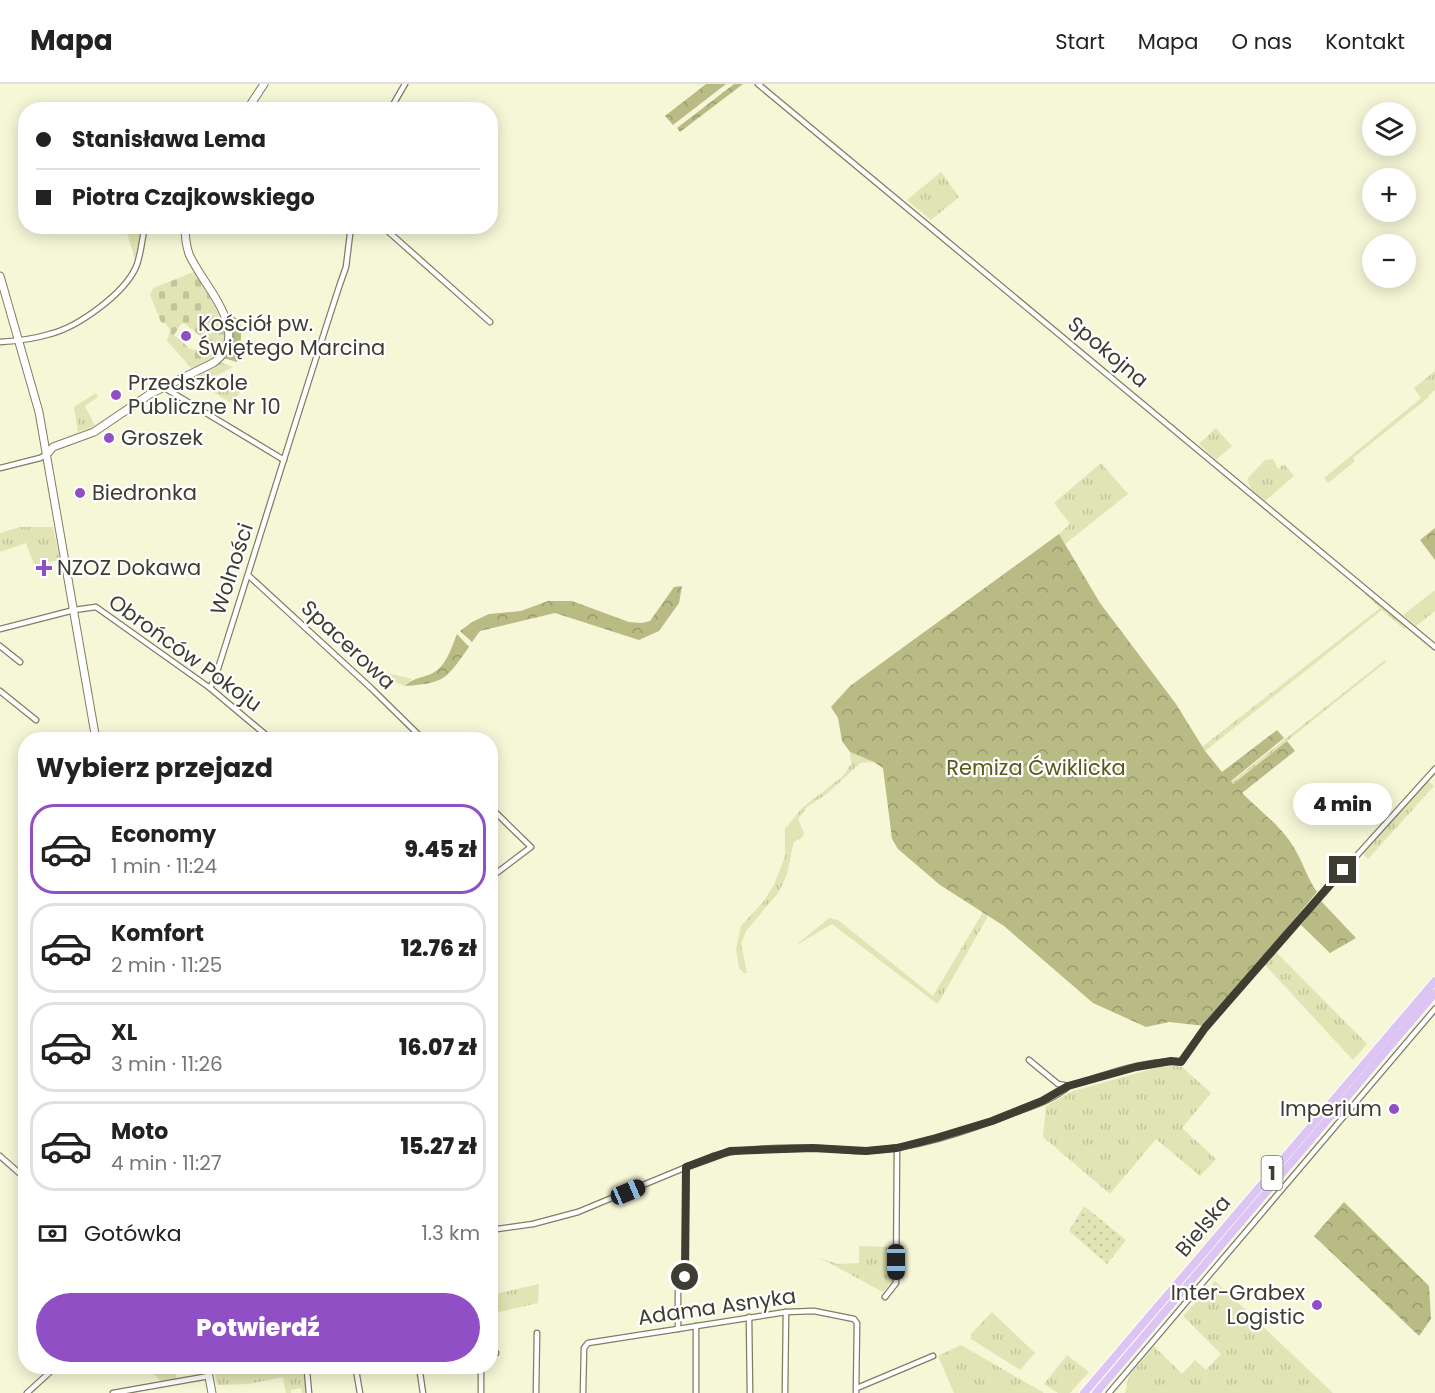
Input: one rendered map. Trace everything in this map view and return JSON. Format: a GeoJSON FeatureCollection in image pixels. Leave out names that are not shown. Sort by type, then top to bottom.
{"type":"FeatureCollection","features":[{"type":"Feature","properties":{"kind":"main road"},"geometry":{"type":"LineString","coordinates":[[252,102],[264,84]]}},
{"type":"Feature","properties":{"kind":"main road"},"geometry":{"type":"LineString","coordinates":[[47,454],[53,447],[104,426],[138,401],[220,358],[230,339],[230,328],[189,254],[186,234]]}},
{"type":"Feature","properties":{"kind":"main road"},"geometry":{"type":"LineString","coordinates":[[0,276],[37,401],[95,732]]}},
{"type":"Feature","properties":{"kind":"main road","name":"1"},"geometry":{"type":"LineString","coordinates":[[1352,1084],[1435,981]]}},
{"type":"Feature","properties":{"kind":"main road","name":"1"},"geometry":{"type":"LineString","coordinates":[[1352,1084],[1435,993]]}},
{"type":"Feature","properties":{"kind":"main road","name":"Bielska"},"geometry":{"type":"LineString","coordinates":[[1096,1393],[1332,1116],[1352,1084]]}},
{"type":"Feature","properties":{"kind":"main road","name":"Bielska"},"geometry":{"type":"LineString","coordinates":[[1084,1393],[1291,1151],[1352,1084]]}},
{"type":"Feature","properties":{"kind":"main road"},"geometry":{"type":"LineString","coordinates":[[1332,1116],[1348,1111]]}},
{"type":"Feature","properties":{"kind":"main road"},"geometry":{"type":"LineString","coordinates":[[209,1376],[212,1393]]}},
{"type":"Feature","properties":{"kind":"street"},"geometry":{"type":"LineString","coordinates":[[395,102],[405,84]]}},
{"type":"Feature","properties":{"kind":"street","name":"Spokojna"},"geometry":{"type":"LineString","coordinates":[[758,84],[1435,646]]}},
{"type":"Feature","properties":{"kind":"street"},"geometry":{"type":"LineString","coordinates":[[0,342],[19,341],[60,331],[114,298],[126,285],[137,266],[143,234]]}},
{"type":"Feature","properties":{"kind":"street","name":"Wolności"},"geometry":{"type":"LineString","coordinates":[[210,688],[249,576],[346,267],[350,234]]}},
{"type":"Feature","properties":{"kind":"street"},"geometry":{"type":"LineString","coordinates":[[391,234],[490,322]]}},
{"type":"Feature","properties":{"kind":"street"},"geometry":{"type":"LineString","coordinates":[[163,387],[284,460]]}},
{"type":"Feature","properties":{"kind":"street"},"geometry":{"type":"LineString","coordinates":[[0,468],[40,458],[47,454]]}},
{"type":"Feature","properties":{"kind":"street","name":"Spacerowa"},"geometry":{"type":"LineString","coordinates":[[249,576],[416,732]]}},
{"type":"Feature","properties":{"kind":"street","name":"Obrońców Pokoju"},"geometry":{"type":"LineString","coordinates":[[0,629],[93,607],[210,688],[262,732]]}},
{"type":"Feature","properties":{"kind":"street"},"geometry":{"type":"LineString","coordinates":[[0,646],[21,662]]}},
{"type":"Feature","properties":{"kind":"street"},"geometry":{"type":"LineString","coordinates":[[0,691],[36,720]]}},
{"type":"Feature","properties":{"kind":"street"},"geometry":{"type":"LineString","coordinates":[[498,1229],[532,1224],[578,1212],[730,1151],[813,1148],[866,1151],[897,1148],[992,1121],[1042,1101],[1068,1086],[1136,1067],[1171,1061],[1181,1062],[1205,1028],[1286,934],[1435,769]]}},
{"type":"Feature","properties":{"kind":"street"},"geometry":{"type":"LineString","coordinates":[[498,815],[531,847],[498,872]]}},
{"type":"Feature","properties":{"kind":"street"},"geometry":{"type":"LineString","coordinates":[[1109,1393],[1435,1009]]}},
{"type":"Feature","properties":{"kind":"street"},"geometry":{"type":"LineString","coordinates":[[1029,1060],[1058,1084],[1068,1086]]}},
{"type":"Feature","properties":{"kind":"street"},"geometry":{"type":"LineString","coordinates":[[1284,1145],[1291,1151]]}},
{"type":"Feature","properties":{"kind":"street"},"geometry":{"type":"LineString","coordinates":[[885,1297],[896,1283],[897,1148]]}},
{"type":"Feature","properties":{"kind":"street"},"geometry":{"type":"LineString","coordinates":[[0,1156],[18,1172]]}},
{"type":"Feature","properties":{"kind":"street"},"geometry":{"type":"LineString","coordinates":[[685,1277],[686,1167]]}},
{"type":"Feature","properties":{"kind":"street"},"geometry":{"type":"LineString","coordinates":[[678,1292],[678,1329]]}},
{"type":"Feature","properties":{"kind":"street","name":"Adama Asnyka"},"geometry":{"type":"LineString","coordinates":[[583,1393],[585,1344],[749,1317],[814,1311],[854,1319],[856,1323],[856,1391]]}},
{"type":"Feature","properties":{"kind":"street"},"geometry":{"type":"LineString","coordinates":[[785,1393],[786,1312]]}},
{"type":"Feature","properties":{"kind":"street"},"geometry":{"type":"LineString","coordinates":[[749,1317],[750,1393]]}},
{"type":"Feature","properties":{"kind":"street"},"geometry":{"type":"LineString","coordinates":[[696,1326],[696,1393]]}},
{"type":"Feature","properties":{"kind":"street"},"geometry":{"type":"LineString","coordinates":[[536,1393],[537,1333]]}},
{"type":"Feature","properties":{"kind":"street"},"geometry":{"type":"LineString","coordinates":[[856,1391],[933,1356]]}},
{"type":"Feature","properties":{"kind":"street"},"geometry":{"type":"LineString","coordinates":[[27,1393],[47,1374]]}},
{"type":"Feature","properties":{"kind":"street"},"geometry":{"type":"LineString","coordinates":[[307,1374],[309,1393]]}},
{"type":"Feature","properties":{"kind":"street"},"geometry":{"type":"LineString","coordinates":[[357,1374],[360,1393]]}},
{"type":"Feature","properties":{"kind":"street"},"geometry":{"type":"LineString","coordinates":[[419,1374],[423,1393]]}},
{"type":"Feature","properties":{"kind":"street"},"geometry":{"type":"LineString","coordinates":[[482,1374],[482,1393]]}},
{"type":"Feature","properties":{"kind":"street"},"geometry":{"type":"LineString","coordinates":[[113,1393],[209,1376]]}},
{"type":"Feature","properties":{"kind":"green space"},"geometry":{"type":"Polygon","coordinates":[[[706,84],[726,84],[673,125],[665,116],[706,84]]]}},
{"type":"Feature","properties":{"kind":"green space"},"geometry":{"type":"Polygon","coordinates":[[[734,84],[743,84],[680,132],[677,128],[734,84]]]}},
{"type":"Feature","properties":{"kind":"green space"},"geometry":{"type":"Polygon","coordinates":[[[941,172],[959,197],[931,220],[907,200],[941,172]]]}},
{"type":"Feature","properties":{"kind":"green space"},"geometry":{"type":"Polygon","coordinates":[[[127,234],[140,234],[135,259],[127,234]]]}},
{"type":"Feature","properties":{"kind":"green space"},"geometry":{"type":"Polygon","coordinates":[[[194,272],[221,320],[225,340],[220,352],[192,369],[167,341],[170,330],[166,324],[161,322],[150,295],[153,288],[194,272]],[[184,323],[174,335],[190,349],[197,350],[204,339],[184,323]]]}},
{"type":"Feature","properties":{"kind":"green space"},"geometry":{"type":"Polygon","coordinates":[[[232,316],[240,320],[241,325],[237,362],[223,358],[230,343],[232,316]]]}},
{"type":"Feature","properties":{"kind":"green space"},"geometry":{"type":"Polygon","coordinates":[[[220,362],[233,367],[214,377],[240,392],[233,404],[189,378],[220,362]]]}},
{"type":"Feature","properties":{"kind":"green space"},"geometry":{"type":"Polygon","coordinates":[[[1435,371],[1435,390],[1429,397],[1353,458],[1355,461],[1328,483],[1324,478],[1421,398],[1414,388],[1435,371]]]}},
{"type":"Feature","properties":{"kind":"green space"},"geometry":{"type":"Polygon","coordinates":[[[96,393],[98,397],[85,406],[95,426],[78,432],[74,407],[96,393]]]}},
{"type":"Feature","properties":{"kind":"green space"},"geometry":{"type":"Polygon","coordinates":[[[1216,428],[1232,446],[1216,460],[1199,444],[1216,428]]]}},
{"type":"Feature","properties":{"kind":"green space"},"geometry":{"type":"Polygon","coordinates":[[[1273,459],[1278,469],[1284,464],[1294,476],[1265,501],[1251,488],[1248,478],[1265,460],[1273,459]]]}},
{"type":"Feature","properties":{"kind":"green space"},"geometry":{"type":"Polygon","coordinates":[[[1101,463],[1128,494],[1065,544],[1059,534],[1070,524],[1054,503],[1101,463]]]}},
{"type":"Feature","properties":{"kind":"green space"},"geometry":{"type":"Polygon","coordinates":[[[20,527],[53,527],[60,560],[34,565],[26,543],[0,552],[0,533],[20,527]]]}},
{"type":"Feature","properties":{"kind":"green space"},"geometry":{"type":"Polygon","coordinates":[[[1435,528],[1435,560],[1420,540],[1435,528]]]}},
{"type":"Feature","properties":{"kind":"green space","name":"Remiza Ćwiklicka"},"geometry":{"type":"Polygon","coordinates":[[[1059,534],[1100,603],[1176,704],[1205,751],[1222,772],[1277,730],[1284,738],[1231,781],[1233,784],[1287,741],[1295,751],[1242,793],[1286,836],[1317,892],[1205,1026],[1169,1022],[1146,1027],[1093,1003],[1004,926],[940,885],[898,849],[892,839],[883,768],[850,752],[842,741],[838,718],[831,707],[850,686],[1059,534]]]}},
{"type":"Feature","properties":{"kind":"green space"},"geometry":{"type":"Polygon","coordinates":[[[682,586],[679,603],[659,631],[639,640],[555,613],[480,631],[472,642],[460,631],[489,614],[521,611],[548,601],[572,601],[629,622],[642,623],[650,621],[674,587],[682,586]]]}},
{"type":"Feature","properties":{"kind":"green space"},"geometry":{"type":"Polygon","coordinates":[[[1435,590],[1435,611],[1416,626],[1403,615],[1435,590]]]}},
{"type":"Feature","properties":{"kind":"green space"},"geometry":{"type":"Polygon","coordinates":[[[1366,592],[1406,627],[1404,629],[1382,610],[1205,751],[1202,747],[1380,608],[1365,594],[1366,592]]]}},
{"type":"Feature","properties":{"kind":"green space"},"geometry":{"type":"Polygon","coordinates":[[[457,634],[469,647],[449,673],[437,681],[405,686],[441,667],[457,634]]]}},
{"type":"Feature","properties":{"kind":"green space"},"geometry":{"type":"Polygon","coordinates":[[[1385,660],[1386,662],[1233,784],[1231,782],[1385,660]]]}},
{"type":"Feature","properties":{"kind":"green space"},"geometry":{"type":"Polygon","coordinates":[[[383,672],[412,679],[405,686],[380,677],[383,672]]]}},
{"type":"Feature","properties":{"kind":"green space"},"geometry":{"type":"Polygon","coordinates":[[[850,752],[874,762],[860,763],[828,793],[807,807],[798,819],[804,833],[802,838],[794,841],[787,874],[779,892],[746,931],[741,944],[747,973],[744,973],[739,968],[736,949],[741,926],[763,902],[774,885],[785,857],[785,829],[802,808],[843,776],[851,764],[850,752]]]}},
{"type":"Feature","properties":{"kind":"green space"},"geometry":{"type":"Polygon","coordinates":[[[1427,780],[1434,786],[1368,859],[1361,852],[1427,780]]]}},
{"type":"Feature","properties":{"kind":"green space"},"geometry":{"type":"Polygon","coordinates":[[[1320,900],[1356,938],[1330,953],[1301,925],[1320,900]]]}},
{"type":"Feature","properties":{"kind":"green space"},"geometry":{"type":"Polygon","coordinates":[[[983,912],[988,916],[939,1002],[936,1003],[832,924],[795,946],[829,918],[838,920],[933,996],[983,912]]]}},
{"type":"Feature","properties":{"kind":"green space"},"geometry":{"type":"Polygon","coordinates":[[[1276,952],[1367,1044],[1353,1060],[1265,965],[1276,952]]]}},
{"type":"Feature","properties":{"kind":"green space"},"geometry":{"type":"Polygon","coordinates":[[[1159,1067],[1182,1067],[1211,1093],[1182,1128],[1216,1159],[1200,1176],[1156,1139],[1110,1194],[1043,1137],[1046,1106],[1073,1091],[1159,1067]]]}},
{"type":"Feature","properties":{"kind":"green space"},"geometry":{"type":"Polygon","coordinates":[[[1344,1202],[1429,1286],[1431,1319],[1419,1336],[1314,1236],[1344,1202]]]}},
{"type":"Feature","properties":{"kind":"green space"},"geometry":{"type":"Polygon","coordinates":[[[1084,1206],[1126,1240],[1107,1264],[1069,1231],[1084,1206]]]}},
{"type":"Feature","properties":{"kind":"green space"},"geometry":{"type":"Polygon","coordinates":[[[859,1246],[893,1247],[893,1281],[883,1292],[818,1257],[837,1264],[859,1263],[859,1246]]]}},
{"type":"Feature","properties":{"kind":"green space"},"geometry":{"type":"Polygon","coordinates":[[[1215,1281],[1333,1393],[1125,1393],[1129,1376],[1154,1346],[1182,1374],[1195,1360],[1206,1370],[1221,1354],[1183,1316],[1215,1281]]]}},
{"type":"Feature","properties":{"kind":"green space"},"geometry":{"type":"Polygon","coordinates":[[[539,1284],[538,1303],[498,1312],[498,1293],[539,1284]]]}},
{"type":"Feature","properties":{"kind":"green space"},"geometry":{"type":"Polygon","coordinates":[[[992,1312],[1035,1353],[1020,1370],[971,1339],[971,1334],[992,1312]]]}},
{"type":"Feature","properties":{"kind":"green space"},"geometry":{"type":"Polygon","coordinates":[[[961,1345],[1044,1393],[954,1393],[938,1356],[961,1345]]]}},
{"type":"Feature","properties":{"kind":"green space"},"geometry":{"type":"Polygon","coordinates":[[[1067,1355],[1089,1372],[1070,1393],[1058,1393],[1044,1384],[1067,1355]]]}},
{"type":"Feature","properties":{"kind":"green space"},"geometry":{"type":"Polygon","coordinates":[[[154,1374],[176,1374],[176,1379],[161,1382],[154,1374]]]}},
{"type":"Feature","properties":{"kind":"green space"},"geometry":{"type":"Polygon","coordinates":[[[215,1374],[305,1374],[308,1393],[302,1393],[301,1388],[286,1393],[283,1377],[249,1384],[217,1385],[215,1374]]]}},
{"type":"Feature","properties":{"kind":"place","name":"Kościół pw. Świętego Marcina"},"geometry":{"type":"Point","coordinates":[186,336]}},
{"type":"Feature","properties":{"kind":"place","name":"Przedszkole Publiczne Nr 10"},"geometry":{"type":"Point","coordinates":[116,395]}},
{"type":"Feature","properties":{"kind":"place","name":"Groszek"},"geometry":{"type":"Point","coordinates":[109,438]}},
{"type":"Feature","properties":{"kind":"place","name":"Biedronka"},"geometry":{"type":"Point","coordinates":[80,493]}},
{"type":"Feature","properties":{"kind":"place","name":"NZOZ Dokawa"},"geometry":{"type":"Point","coordinates":[44,568]}},
{"type":"Feature","properties":{"kind":"place","name":"Imperium"},"geometry":{"type":"Point","coordinates":[1394,1109]}},
{"type":"Feature","properties":{"kind":"place","name":"Inter-Grabex Logistic"},"geometry":{"type":"Point","coordinates":[1317,1305]}},
{"type":"Feature","properties":{"kind":"route"},"geometry":{"type":"LineString","coordinates":[[685,1277],[686,1167],[730,1151],[813,1148],[866,1151],[897,1148],[992,1121],[1042,1101],[1065,1090],[1068,1086],[1136,1067],[1160,1062],[1181,1062],[1205,1028],[1343,870]]}}]}
